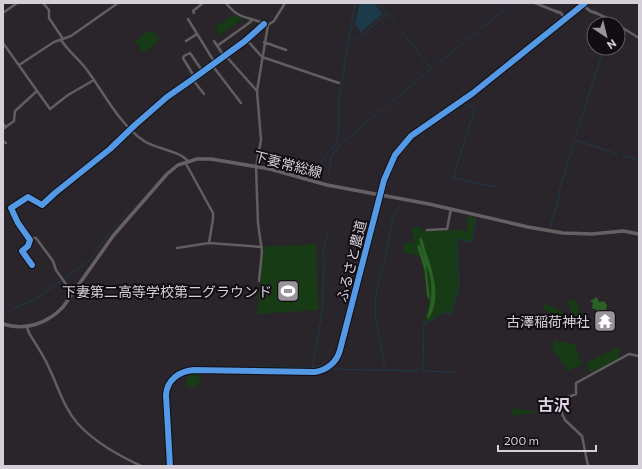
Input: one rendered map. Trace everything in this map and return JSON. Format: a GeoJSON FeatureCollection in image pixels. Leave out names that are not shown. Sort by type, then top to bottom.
{"type":"FeatureCollection","features":[{"type":"Feature","properties":{"kind":"main road","name":"下妻常総線"},"geometry":{"type":"LineString","coordinates":[[3,324],[27,327],[52,317],[63,307],[123,223],[170,172],[186,162],[198,159],[211,159],[256,166],[329,185],[563,233],[592,234],[623,231],[639,234]]}},
{"type":"Feature","properties":{"kind":"street"},"geometry":{"type":"LineString","coordinates":[[3,13],[17,3]]}},
{"type":"Feature","properties":{"kind":"street"},"geometry":{"type":"LineString","coordinates":[[43,3],[49,10],[49,18],[62,39],[86,68],[114,110],[131,129],[145,141],[183,157],[213,213],[209,243]]}},
{"type":"Feature","properties":{"kind":"street"},"geometry":{"type":"LineString","coordinates":[[19,65],[54,42],[71,36],[118,3]]}},
{"type":"Feature","properties":{"kind":"street"},"geometry":{"type":"LineString","coordinates":[[194,12],[193,11],[203,3]]}},
{"type":"Feature","properties":{"kind":"street"},"geometry":{"type":"LineString","coordinates":[[32,265],[22,251],[29,244],[30,240],[18,223],[11,208],[28,197],[42,205],[110,149],[167,97],[247,40],[266,24],[274,20],[285,3]]}},
{"type":"Feature","properties":{"kind":"street"},"geometry":{"type":"LineString","coordinates":[[535,3],[560,13],[565,18]]}},
{"type":"Feature","properties":{"kind":"street"},"geometry":{"type":"LineString","coordinates":[[227,4],[238,16],[266,24]]}},
{"type":"Feature","properties":{"kind":"street"},"geometry":{"type":"LineString","coordinates":[[584,4],[590,11],[603,16]]}},
{"type":"Feature","properties":{"kind":"street","name":"ふるさと農道"},"geometry":{"type":"LineString","coordinates":[[170,466],[166,394],[171,380],[184,371],[194,370],[315,372],[325,368],[336,359],[340,350],[385,175],[399,150],[411,136],[478,89],[584,4]]}},
{"type":"Feature","properties":{"kind":"street"},"geometry":{"type":"LineString","coordinates":[[188,20],[215,63]]}},
{"type":"Feature","properties":{"kind":"street"},"geometry":{"type":"LineString","coordinates":[[217,46],[252,20]]}},
{"type":"Feature","properties":{"kind":"street"},"geometry":{"type":"LineString","coordinates":[[259,281],[262,247],[258,223],[256,166],[260,140],[257,92],[266,24]]}},
{"type":"Feature","properties":{"kind":"street"},"geometry":{"type":"LineString","coordinates":[[626,29],[639,38]]}},
{"type":"Feature","properties":{"kind":"street"},"geometry":{"type":"LineString","coordinates":[[186,41],[197,34]]}},
{"type":"Feature","properties":{"kind":"street"},"geometry":{"type":"LineString","coordinates":[[214,40],[225,56],[257,92]]}},
{"type":"Feature","properties":{"kind":"street"},"geometry":{"type":"LineString","coordinates":[[247,40],[262,57],[339,83]]}},
{"type":"Feature","properties":{"kind":"street"},"geometry":{"type":"LineString","coordinates":[[264,42],[286,50]]}},
{"type":"Feature","properties":{"kind":"street"},"geometry":{"type":"LineString","coordinates":[[3,44],[50,109],[68,95],[94,80]]}},
{"type":"Feature","properties":{"kind":"street"},"geometry":{"type":"LineString","coordinates":[[203,72],[190,53],[184,56],[183,58],[204,94]]}},
{"type":"Feature","properties":{"kind":"street"},"geometry":{"type":"LineString","coordinates":[[212,65],[242,102]]}},
{"type":"Feature","properties":{"kind":"street"},"geometry":{"type":"LineString","coordinates":[[3,124],[4,128],[14,121],[15,111],[37,91]]}},
{"type":"Feature","properties":{"kind":"street"},"geometry":{"type":"LineString","coordinates":[[427,230],[447,229],[451,209]]}},
{"type":"Feature","properties":{"kind":"street"},"geometry":{"type":"LineString","coordinates":[[29,238],[36,238],[52,259],[56,270],[63,280],[74,291]]}},
{"type":"Feature","properties":{"kind":"street"},"geometry":{"type":"LineString","coordinates":[[178,248],[209,243],[262,247]]}},
{"type":"Feature","properties":{"kind":"street"},"geometry":{"type":"LineString","coordinates":[[27,327],[50,369],[62,400],[77,423],[90,436],[107,448],[141,466]]}},
{"type":"Feature","properties":{"kind":"street"},"geometry":{"type":"LineString","coordinates":[[548,404],[576,394],[576,383],[615,361],[629,354],[639,356]]}},
{"type":"Feature","properties":{"kind":"street"},"geometry":{"type":"LineString","coordinates":[[558,401],[565,420],[582,436],[588,466]]}},
{"type":"Feature","properties":{"kind":"green space"},"geometry":{"type":"Polygon","coordinates":[[[235,14],[237,17],[244,18],[220,35],[215,27],[235,14]]]}},
{"type":"Feature","properties":{"kind":"green space"},"geometry":{"type":"Polygon","coordinates":[[[149,31],[154,32],[159,39],[156,44],[143,52],[135,41],[149,31]]]}},
{"type":"Feature","properties":{"kind":"green space"},"geometry":{"type":"Polygon","coordinates":[[[468,216],[476,218],[471,242],[457,239],[458,289],[451,314],[445,312],[429,321],[424,322],[430,300],[428,299],[421,256],[403,252],[404,244],[406,242],[415,244],[411,228],[421,227],[422,231],[467,231],[468,216]]]}},
{"type":"Feature","properties":{"kind":"green space"},"geometry":{"type":"Polygon","coordinates":[[[421,237],[435,286],[435,304],[428,319],[431,284],[429,271],[426,265],[429,299],[427,296],[425,272],[417,246],[420,245],[425,262],[419,239],[421,237]]]}},
{"type":"Feature","properties":{"kind":"green space","name":"下妻第二高等学校第二グラウンド"},"geometry":{"type":"Polygon","coordinates":[[[316,244],[318,310],[257,314],[264,247],[316,244]]]}},
{"type":"Feature","properties":{"kind":"green space"},"geometry":{"type":"Polygon","coordinates":[[[597,297],[599,302],[604,301],[607,305],[606,310],[612,316],[614,326],[604,328],[600,323],[607,321],[606,319],[596,320],[595,316],[599,315],[600,312],[593,309],[593,303],[590,301],[597,297]]]}},
{"type":"Feature","properties":{"kind":"green space"},"geometry":{"type":"Polygon","coordinates":[[[569,300],[576,300],[583,322],[576,325],[568,305],[569,300]]]}},
{"type":"Feature","properties":{"kind":"green space"},"geometry":{"type":"Polygon","coordinates":[[[547,304],[563,312],[562,316],[568,326],[558,325],[561,317],[541,308],[547,304]]]}},
{"type":"Feature","properties":{"kind":"green space"},"geometry":{"type":"Polygon","coordinates":[[[554,340],[575,345],[582,365],[568,371],[552,348],[554,340]]]}},
{"type":"Feature","properties":{"kind":"green space"},"geometry":{"type":"Polygon","coordinates":[[[618,347],[620,349],[618,358],[591,372],[586,363],[618,347]]]}},
{"type":"Feature","properties":{"kind":"green space"},"geometry":{"type":"Polygon","coordinates":[[[191,373],[201,377],[198,384],[192,388],[185,386],[191,373]]]}},
{"type":"Feature","properties":{"kind":"green space"},"geometry":{"type":"Polygon","coordinates":[[[556,405],[559,408],[513,416],[513,413],[509,409],[514,408],[534,411],[556,405]]]}},
{"type":"Feature","properties":{"kind":"water"},"geometry":{"type":"Polygon","coordinates":[[[360,3],[374,3],[383,14],[361,32],[355,24],[360,3]]]}},
{"type":"Feature","properties":{"kind":"waterway"},"geometry":{"type":"LineString","coordinates":[[330,152],[338,141],[339,99],[355,3]]}},
{"type":"Feature","properties":{"kind":"waterway"},"geometry":{"type":"LineString","coordinates":[[378,3],[399,28]]}},
{"type":"Feature","properties":{"kind":"waterway"},"geometry":{"type":"LineString","coordinates":[[435,66],[512,3]]}},
{"type":"Feature","properties":{"kind":"waterway"},"geometry":{"type":"LineString","coordinates":[[351,44],[387,14]]}},
{"type":"Feature","properties":{"kind":"waterway"},"geometry":{"type":"LineString","coordinates":[[329,173],[331,156],[342,143],[431,69],[402,32]]}},
{"type":"Feature","properties":{"kind":"waterway"},"geometry":{"type":"LineString","coordinates":[[576,135],[601,56]]}},
{"type":"Feature","properties":{"kind":"waterway"},"geometry":{"type":"LineString","coordinates":[[465,104],[475,108],[453,178],[496,187]]}},
{"type":"Feature","properties":{"kind":"waterway"},"geometry":{"type":"LineString","coordinates":[[550,227],[560,195],[558,194],[575,140],[618,154]]}},
{"type":"Feature","properties":{"kind":"waterway"},"geometry":{"type":"LineString","coordinates":[[285,168],[315,168],[327,154]]}},
{"type":"Feature","properties":{"kind":"waterway"},"geometry":{"type":"LineString","coordinates":[[623,155],[639,161]]}},
{"type":"Feature","properties":{"kind":"waterway"},"geometry":{"type":"LineString","coordinates":[[385,370],[375,300],[392,222],[399,207]]}},
{"type":"Feature","properties":{"kind":"waterway"},"geometry":{"type":"LineString","coordinates":[[13,309],[36,299],[90,260],[107,236],[131,208]]}},
{"type":"Feature","properties":{"kind":"waterway"},"geometry":{"type":"LineString","coordinates":[[423,370],[424,323],[445,312],[451,314],[459,289],[457,239],[472,242],[476,218]]}},
{"type":"Feature","properties":{"kind":"waterway"},"geometry":{"type":"LineString","coordinates":[[635,230],[639,228]]}},
{"type":"Feature","properties":{"kind":"waterway"},"geometry":{"type":"LineString","coordinates":[[312,368],[322,313],[324,264],[323,250],[328,233]]}},
{"type":"Feature","properties":{"kind":"waterway"},"geometry":{"type":"LineString","coordinates":[[3,314],[10,310]]}},
{"type":"Feature","properties":{"kind":"waterway"},"geometry":{"type":"LineString","coordinates":[[256,367],[313,368],[326,364]]}},
{"type":"Feature","properties":{"kind":"waterway"},"geometry":{"type":"LineString","coordinates":[[330,369],[418,371]]}},
{"type":"Feature","properties":{"kind":"waterway"},"geometry":{"type":"LineString","coordinates":[[424,371],[454,372]]}},
{"type":"Feature","properties":{"kind":"cycle path"},"geometry":{"type":"LineString","coordinates":[[170,466],[166,395],[171,381],[183,372],[194,370],[315,372],[331,365],[339,354],[384,180],[395,155],[411,136],[473,93],[585,3]]}},
{"type":"Feature","properties":{"kind":"cycle path"},"geometry":{"type":"LineString","coordinates":[[32,265],[22,251],[28,246],[30,240],[18,223],[11,208],[28,197],[42,205],[110,149],[167,97],[245,41],[264,24]]}},
{"type":"Feature","properties":{"kind":"place","name":"下妻第二高等学校第二グラウンド"},"geometry":{"type":"Point","coordinates":[288,291]}},
{"type":"Feature","properties":{"kind":"place","name":"古澤稲荷神社"},"geometry":{"type":"Point","coordinates":[605,321]}},
{"type":"Feature","properties":{"kind":"district","name":"古沢"},"geometry":{"type":"Point","coordinates":[554,404]}}]}
